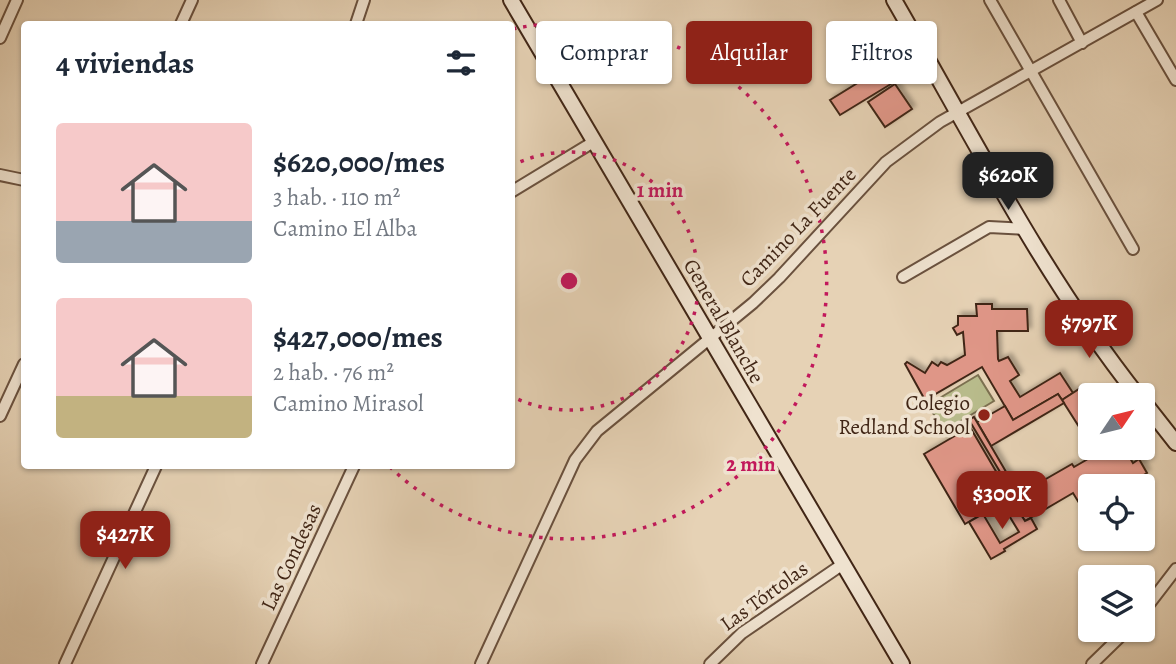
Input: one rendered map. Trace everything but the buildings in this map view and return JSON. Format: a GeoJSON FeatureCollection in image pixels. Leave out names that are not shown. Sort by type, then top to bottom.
{"type":"FeatureCollection","features":[{"type":"Feature","properties":{"kind":"main road","name":"General Blanche"},"geometry":{"type":"LineString","coordinates":[[511,0],[902,664]]}},
{"type":"Feature","properties":{"kind":"main road"},"geometry":{"type":"LineString","coordinates":[[894,0],[1072,305],[1129,383]]}},
{"type":"Feature","properties":{"kind":"main road"},"geometry":{"type":"LineString","coordinates":[[1155,416],[1176,443]]}},
{"type":"Feature","properties":{"kind":"street"},"geometry":{"type":"LineString","coordinates":[[0,38],[17,0]]}},
{"type":"Feature","properties":{"kind":"street"},"geometry":{"type":"LineString","coordinates":[[182,21],[192,0]]}},
{"type":"Feature","properties":{"kind":"street"},"geometry":{"type":"LineString","coordinates":[[357,21],[364,0]]}},
{"type":"Feature","properties":{"kind":"street"},"geometry":{"type":"LineString","coordinates":[[990,0],[1133,248]]}},
{"type":"Feature","properties":{"kind":"street"},"geometry":{"type":"LineString","coordinates":[[1059,0],[1082,43]]}},
{"type":"Feature","properties":{"kind":"street","name":"Camino La Fuente"},"geometry":{"type":"LineString","coordinates":[[481,664],[581,450],[606,423],[711,340],[779,278],[886,162],[922,133],[1157,0]]}},
{"type":"Feature","properties":{"kind":"street"},"geometry":{"type":"LineString","coordinates":[[1136,12],[1176,80]]}},
{"type":"Feature","properties":{"kind":"street"},"geometry":{"type":"LineString","coordinates":[[515,190],[594,141]]}},
{"type":"Feature","properties":{"kind":"street"},"geometry":{"type":"LineString","coordinates":[[0,175],[21,179]]}},
{"type":"Feature","properties":{"kind":"street"},"geometry":{"type":"LineString","coordinates":[[903,277],[989,226],[1026,229]]}},
{"type":"Feature","properties":{"kind":"street"},"geometry":{"type":"LineString","coordinates":[[0,416],[21,370]]}},
{"type":"Feature","properties":{"kind":"street"},"geometry":{"type":"LineString","coordinates":[[65,664],[155,469]]}},
{"type":"Feature","properties":{"kind":"street","name":"Las Condesas"},"geometry":{"type":"LineString","coordinates":[[262,664],[353,469]]}},
{"type":"Feature","properties":{"kind":"street","name":"Las Tórtolas"},"geometry":{"type":"LineString","coordinates":[[710,664],[742,633],[843,564]]}},
{"type":"Feature","properties":{"kind":"street"},"geometry":{"type":"LineString","coordinates":[[1155,596],[1176,569]]}},
{"type":"Feature","properties":{"kind":"street"},"geometry":{"type":"LineString","coordinates":[[1093,664],[1115,642]]}},
{"type":"Feature","properties":{"kind":"green space"},"geometry":{"type":"Polygon","coordinates":[[[978,375],[994,401],[944,431],[928,405],[978,375]]]}},
{"type":"Feature","properties":{"kind":"place","name":"Colegio Redland School"},"geometry":{"type":"Point","coordinates":[984,415]}}]}
